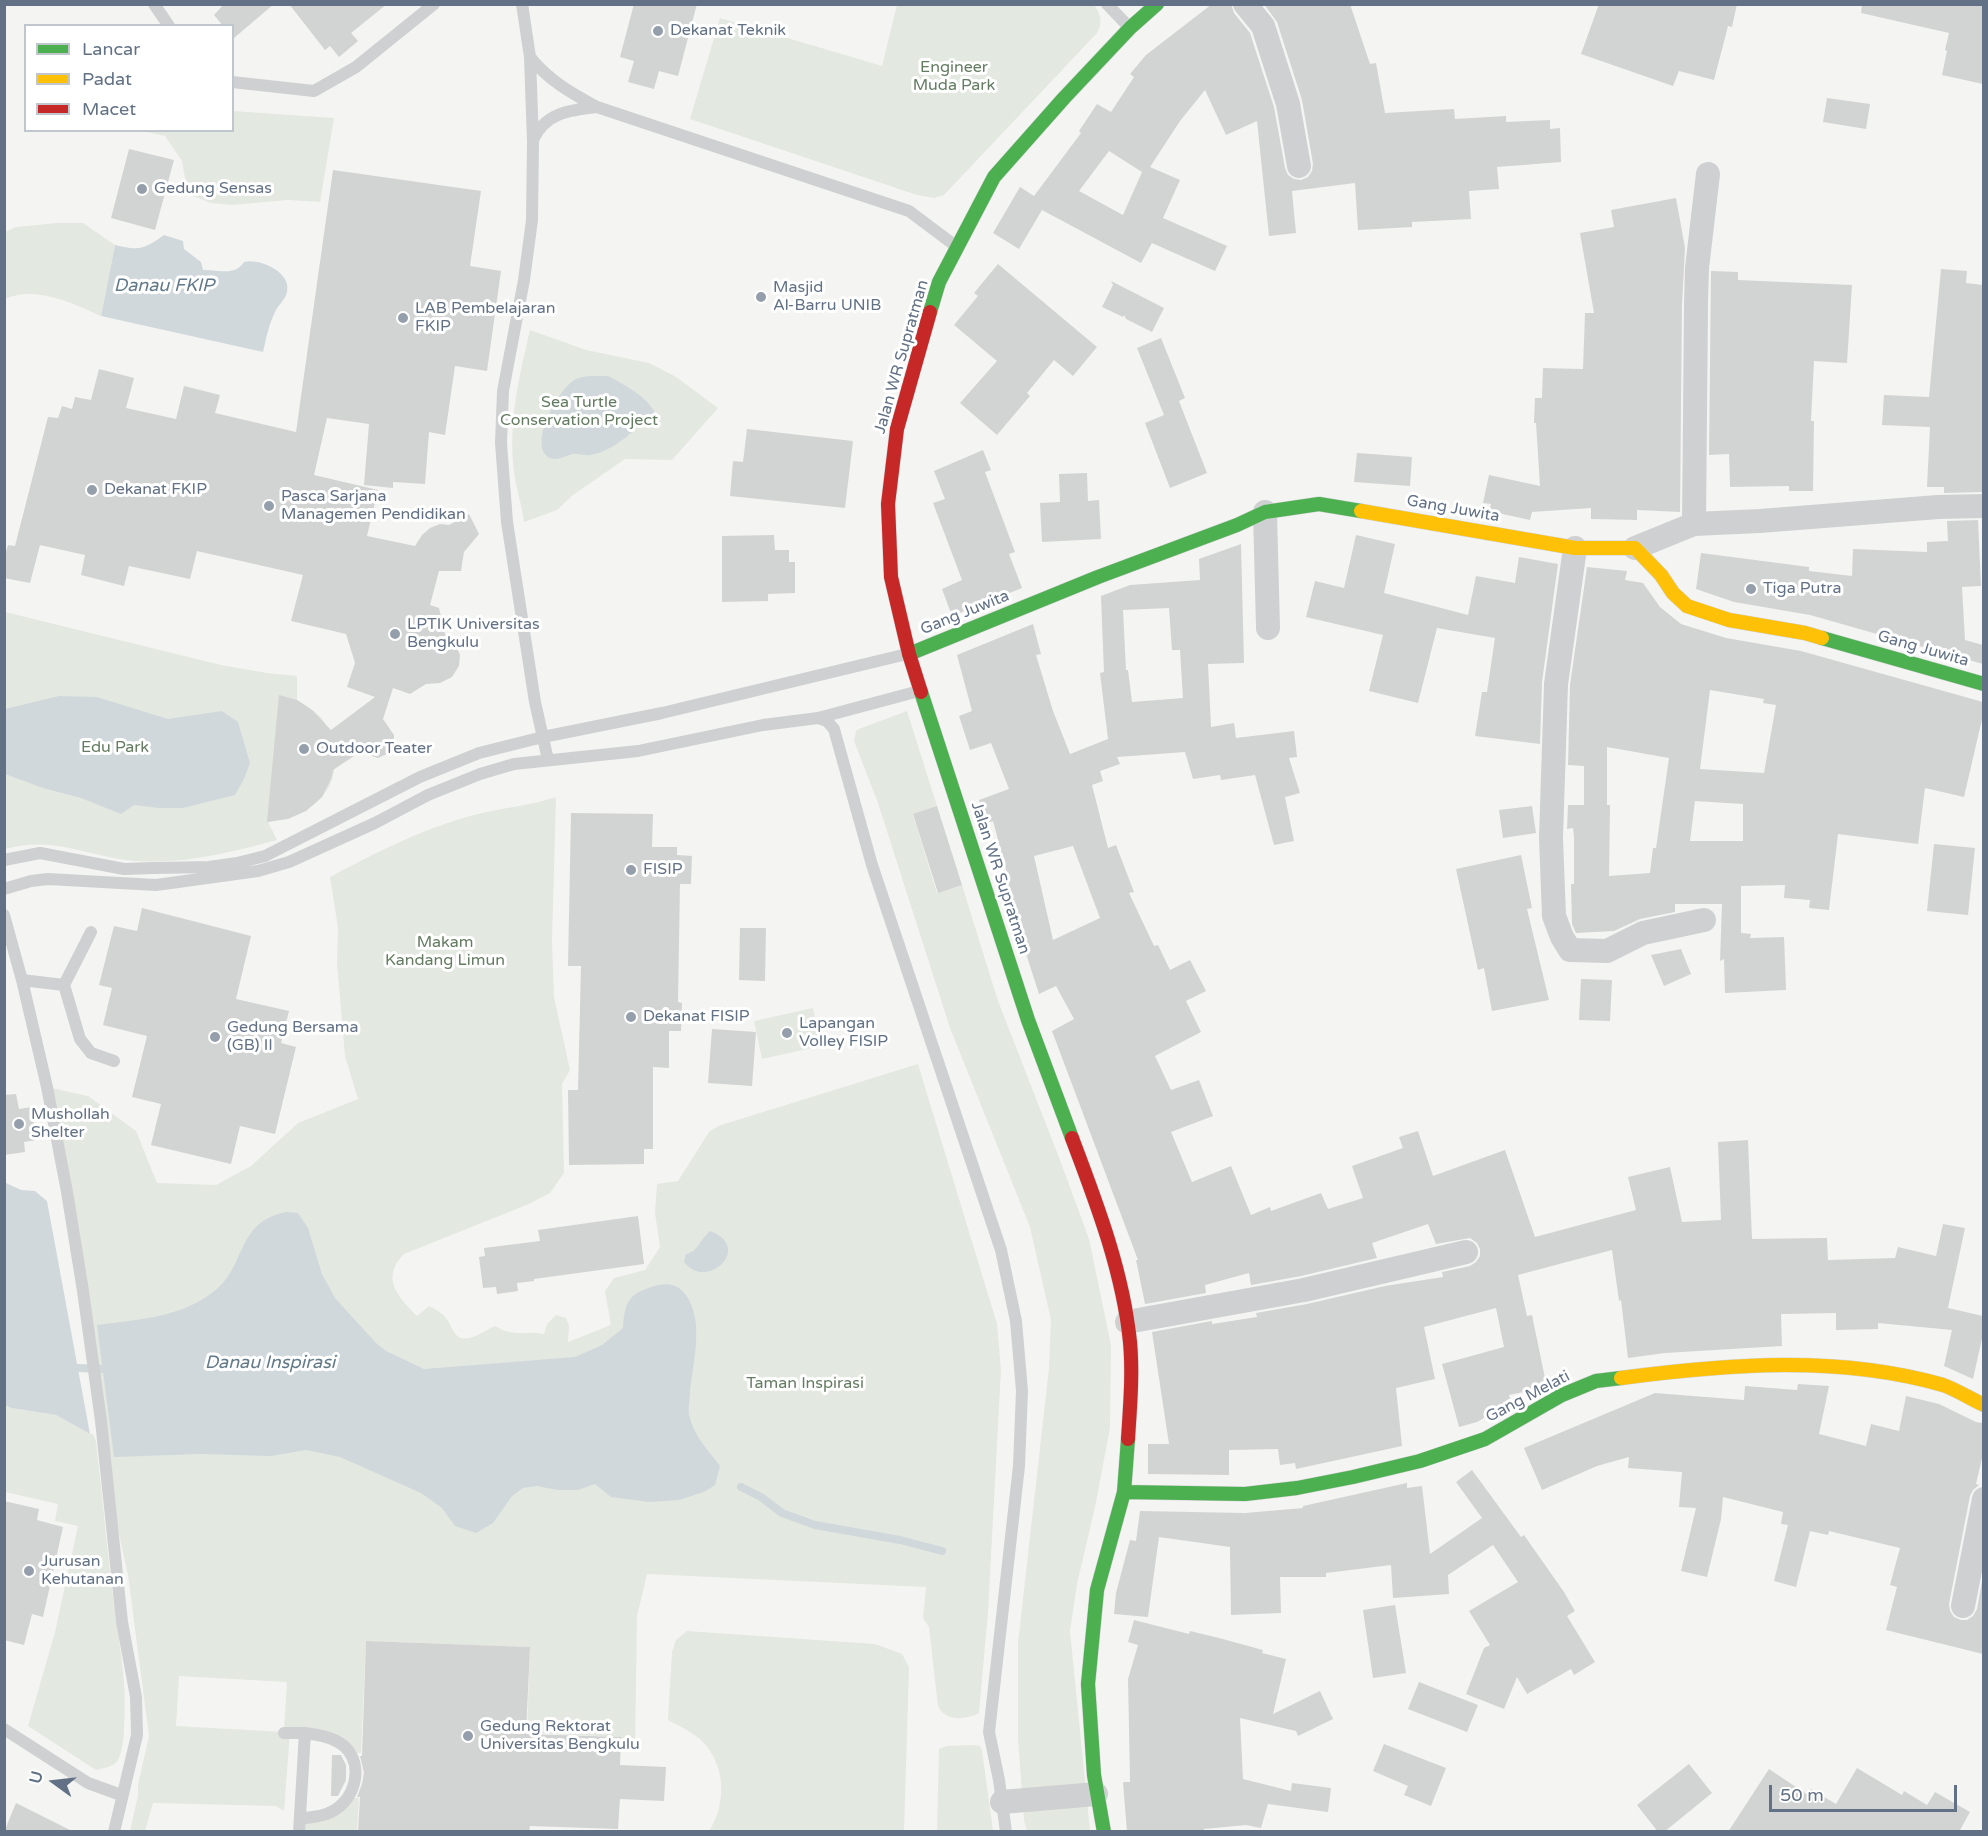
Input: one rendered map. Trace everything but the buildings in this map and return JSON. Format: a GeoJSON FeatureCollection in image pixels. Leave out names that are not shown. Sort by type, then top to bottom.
{"type":"FeatureCollection","features":[{"type":"Feature","properties":{"kind":"main road","name":"Jalan WR Supratman"},"geometry":{"type":"LineString","coordinates":[[1104,1832],[1096,1794],[1088,1684],[1097,1590],[1124,1492],[1131,1398],[1130,1344],[1127,1322],[1106,1229],[1028,1020],[909,654],[891,577],[888,504],[895,440],[939,282],[994,177],[1134,19],[1157,4]]}},
{"type":"Feature","properties":{"kind":"main road","name":"Gang Juwita"},"geometry":{"type":"LineString","coordinates":[[909,654],[1098,577],[1238,525],[1265,512],[1319,504],[1575,548],[1635,548],[1661,574],[1673,593],[1687,606],[1730,620],[1805,633],[1983,684]]}},
{"type":"Feature","properties":{"kind":"main road","name":"Gang Melati"},"geometry":{"type":"LineString","coordinates":[[1124,1492],[1245,1494],[1297,1488],[1353,1477],[1420,1461],[1485,1439],[1562,1395],[1596,1381],[1666,1372],[1787,1364],[1846,1369],[1898,1375],[1945,1386],[1983,1405]]}},
{"type":"Feature","properties":{"kind":"street"},"geometry":{"type":"LineString","coordinates":[[1245,4],[1263,26],[1288,104],[1299,166]]}},
{"type":"Feature","properties":{"kind":"street"},"geometry":{"type":"LineString","coordinates":[[1694,524],[1697,268],[1708,174]]}},
{"type":"Feature","properties":{"kind":"street"},"geometry":{"type":"LineString","coordinates":[[1635,548],[1694,524],[1983,506]]}},
{"type":"Feature","properties":{"kind":"street"},"geometry":{"type":"LineString","coordinates":[[1265,512],[1268,628]]}},
{"type":"Feature","properties":{"kind":"street"},"geometry":{"type":"LineString","coordinates":[[1575,548],[1556,684],[1551,838],[1554,916],[1570,950],[1607,951],[1643,933],[1704,920]]}},
{"type":"Feature","properties":{"kind":"street"},"geometry":{"type":"LineString","coordinates":[[1127,1322],[1304,1290],[1466,1252]]}},
{"type":"Feature","properties":{"kind":"street"},"geometry":{"type":"LineString","coordinates":[[1964,1606],[1983,1499]]}},
{"type":"Feature","properties":{"kind":"street"},"geometry":{"type":"LineString","coordinates":[[1002,1802],[1096,1794]]}},
{"type":"Feature","properties":{"kind":"lane"},"geometry":{"type":"LineString","coordinates":[[154,4],[168,24]]}},
{"type":"Feature","properties":{"kind":"lane"},"geometry":{"type":"LineString","coordinates":[[234,82],[315,91],[356,67],[434,4]]}},
{"type":"Feature","properties":{"kind":"lane"},"geometry":{"type":"LineString","coordinates":[[522,4],[530,57],[533,141],[532,220],[524,280],[503,391],[501,443],[507,522],[535,702],[548,760]]}},
{"type":"Feature","properties":{"kind":"lane"},"geometry":{"type":"LineString","coordinates":[[1107,4],[1134,19]]}},
{"type":"Feature","properties":{"kind":"lane"},"geometry":{"type":"LineString","coordinates":[[530,57],[542,72],[557,84],[597,107],[909,211],[957,247]]}},
{"type":"Feature","properties":{"kind":"lane"},"geometry":{"type":"LineString","coordinates":[[533,141],[538,128],[547,121],[571,111],[597,107]]}},
{"type":"Feature","properties":{"kind":"lane"},"geometry":{"type":"LineString","coordinates":[[4,860],[40,853],[124,868],[209,867],[237,863],[265,856],[420,777],[478,753],[543,737],[662,713],[909,654]]}},
{"type":"Feature","properties":{"kind":"lane"},"geometry":{"type":"LineString","coordinates":[[4,889],[31,881],[48,879],[156,885],[258,871],[289,862],[375,823],[428,795],[480,774],[514,764],[638,751],[763,725],[818,718],[921,690]]}},
{"type":"Feature","properties":{"kind":"lane"},"geometry":{"type":"LineString","coordinates":[[818,718],[827,721],[834,729],[872,865],[1001,1250],[1016,1321],[1022,1391],[1019,1466],[989,1731],[1006,1832]]}},
{"type":"Feature","properties":{"kind":"lane"},"geometry":{"type":"LineString","coordinates":[[4,915],[47,1087],[67,1192],[83,1291],[106,1466],[122,1622],[136,1697],[137,1735],[114,1832]]}},
{"type":"Feature","properties":{"kind":"lane"},"geometry":{"type":"LineString","coordinates":[[91,932],[64,985],[80,1039],[91,1053],[114,1061]]}},
{"type":"Feature","properties":{"kind":"lane"},"geometry":{"type":"LineString","coordinates":[[22,980],[64,985]]}},
{"type":"Feature","properties":{"kind":"lane"},"geometry":{"type":"LineString","coordinates":[[4,1729],[88,1784],[121,1795]]}},
{"type":"Feature","properties":{"kind":"lane"},"geometry":{"type":"LineString","coordinates":[[284,1733],[305,1733],[332,1738],[350,1754],[355,1770],[355,1783],[350,1797],[341,1806],[330,1814],[299,1825],[305,1733]]}},
{"type":"Feature","properties":{"kind":"green space","name":"Engineer Muda Park"},"geometry":{"type":"Polygon","coordinates":[[[897,5],[1094,5],[1101,22],[1097,33],[944,195],[934,198],[917,195],[690,119],[720,18],[882,66],[897,5]]]}},
{"type":"Feature","properties":{"kind":"green space"},"geometry":{"type":"Polygon","coordinates":[[[234,111],[334,118],[320,202],[288,200],[232,205],[211,203],[188,194],[182,161],[165,136],[147,132],[234,132],[234,111]]]}},
{"type":"Feature","properties":{"kind":"green space"},"geometry":{"type":"Polygon","coordinates":[[[83,223],[115,245],[101,316],[53,297],[28,294],[5,299],[5,232],[16,227],[83,223]]]}},
{"type":"Feature","properties":{"kind":"green space","name":"Sea Turtle Conservation Project"},"geometry":{"type":"Polygon","coordinates":[[[530,330],[586,350],[649,363],[676,377],[718,408],[672,460],[625,459],[573,495],[557,510],[524,522],[514,472],[512,436],[519,383],[530,330]]]}},
{"type":"Feature","properties":{"kind":"green space","name":"Edu Park"},"geometry":{"type":"Polygon","coordinates":[[[5,612],[221,665],[297,676],[297,700],[316,713],[326,725],[335,759],[330,785],[315,804],[304,811],[281,820],[268,822],[277,840],[222,854],[184,860],[146,861],[127,860],[52,845],[22,845],[5,849],[5,612]]]}},
{"type":"Feature","properties":{"kind":"green space"},"geometry":{"type":"Polygon","coordinates":[[[907,711],[937,806],[913,815],[937,893],[962,885],[998,1001],[1089,1239],[1111,1345],[1110,1428],[1077,1584],[1070,1631],[1090,1831],[1027,1831],[1024,1820],[1018,1739],[1018,1643],[1049,1368],[1051,1320],[1030,1227],[950,1028],[878,803],[854,741],[856,731],[859,729],[907,711]]]}},
{"type":"Feature","properties":{"kind":"green space","name":"Taman Inspirasi"},"geometry":{"type":"Polygon","coordinates":[[[556,797],[552,942],[554,997],[570,1070],[562,1084],[564,1173],[550,1193],[529,1204],[404,1254],[393,1271],[394,1287],[417,1316],[429,1306],[444,1316],[456,1335],[462,1338],[473,1337],[495,1326],[514,1333],[544,1334],[547,1324],[556,1315],[566,1318],[569,1325],[568,1342],[611,1325],[605,1291],[614,1278],[645,1270],[660,1247],[655,1213],[657,1184],[678,1181],[709,1132],[718,1126],[918,1064],[997,1324],[1001,1370],[988,1612],[979,1713],[956,1718],[946,1715],[938,1706],[929,1627],[923,1618],[926,1587],[647,1574],[637,1616],[635,1750],[622,1750],[621,1737],[527,1733],[530,1647],[366,1641],[361,1753],[350,1754],[343,1746],[290,1733],[284,1811],[276,1806],[153,1803],[145,1831],[130,1831],[149,1736],[128,1575],[108,1484],[47,1087],[88,1096],[136,1131],[157,1183],[216,1185],[251,1166],[298,1123],[358,1099],[345,1056],[337,963],[338,928],[330,877],[382,850],[455,820],[556,797]],[[179,1676],[176,1726],[284,1732],[287,1682],[179,1676]]]}},
{"type":"Feature","properties":{"kind":"green space","name":"Lapangan Volley FISIP"},"geometry":{"type":"Polygon","coordinates":[[[813,1008],[821,1046],[762,1059],[754,1021],[813,1008]]]}},
{"type":"Feature","properties":{"kind":"green space"},"geometry":{"type":"Polygon","coordinates":[[[5,1405],[56,1415],[93,1434],[96,1442],[125,1692],[124,1734],[119,1758],[106,1768],[96,1770],[28,1726],[55,1632],[78,1526],[55,1521],[58,1504],[5,1492],[5,1405]]]}},
{"type":"Feature","properties":{"kind":"green space"},"geometry":{"type":"Polygon","coordinates":[[[687,1631],[875,1644],[902,1654],[909,1667],[904,1831],[709,1831],[719,1809],[721,1797],[719,1772],[715,1761],[701,1740],[668,1720],[672,1652],[676,1640],[687,1631]]]}},
{"type":"Feature","properties":{"kind":"green space"},"geometry":{"type":"Polygon","coordinates":[[[947,1746],[980,1746],[982,1750],[993,1831],[937,1831],[939,1749],[947,1746]]]}},
{"type":"Feature","properties":{"kind":"green space"},"geometry":{"type":"Polygon","coordinates":[[[350,1797],[359,1798],[357,1831],[299,1832],[300,1819],[350,1797]]]}},
{"type":"Feature","properties":{"kind":"water","name":"Danau FKIP"},"geometry":{"type":"Polygon","coordinates":[[[164,235],[183,241],[184,249],[201,262],[203,270],[231,271],[240,267],[244,262],[250,261],[266,264],[280,273],[287,285],[286,295],[276,309],[263,352],[101,316],[115,245],[141,248],[164,235]]]}},
{"type":"Feature","properties":{"kind":"water"},"geometry":{"type":"Polygon","coordinates":[[[608,376],[641,396],[655,413],[617,444],[599,453],[572,454],[558,459],[550,458],[544,451],[542,442],[543,430],[554,404],[569,384],[576,379],[608,376]]]}},
{"type":"Feature","properties":{"kind":"water"},"geometry":{"type":"Polygon","coordinates":[[[59,696],[97,697],[168,719],[222,711],[238,722],[250,763],[244,779],[235,795],[183,808],[134,805],[121,814],[81,798],[43,788],[5,774],[5,709],[59,696]]]}},
{"type":"Feature","properties":{"kind":"water"},"geometry":{"type":"Polygon","coordinates":[[[4,1182],[21,1190],[35,1191],[47,1201],[90,1434],[56,1415],[5,1405],[4,1182]]]}},
{"type":"Feature","properties":{"kind":"water","name":"Danau Inspirasi"},"geometry":{"type":"Polygon","coordinates":[[[286,1212],[298,1213],[308,1228],[322,1274],[335,1298],[386,1351],[424,1369],[575,1357],[602,1345],[623,1328],[626,1307],[634,1295],[663,1284],[680,1289],[691,1304],[696,1328],[689,1415],[698,1436],[720,1466],[715,1485],[704,1492],[679,1500],[649,1502],[611,1497],[595,1484],[578,1490],[557,1490],[537,1486],[523,1488],[512,1496],[493,1523],[476,1533],[455,1526],[442,1508],[421,1493],[340,1457],[306,1450],[271,1456],[201,1454],[114,1457],[97,1325],[161,1316],[191,1306],[205,1298],[227,1278],[250,1234],[270,1217],[286,1212]]]}},
{"type":"Feature","properties":{"kind":"water"},"geometry":{"type":"Polygon","coordinates":[[[710,1231],[722,1238],[728,1247],[727,1256],[714,1270],[704,1272],[694,1270],[684,1262],[686,1254],[694,1251],[710,1231]]]}},
{"type":"Feature","properties":{"kind":"waterway"},"geometry":{"type":"LineString","coordinates":[[78,1368],[103,1369]]}},
{"type":"Feature","properties":{"kind":"waterway"},"geometry":{"type":"LineString","coordinates":[[741,1487],[761,1497],[782,1513],[815,1525],[900,1540],[942,1551]]}},
{"type":"Feature","properties":{"kind":"traffic: fast"},"geometry":{"type":"LineString","coordinates":[[930,312],[939,282],[994,177],[1064,98],[1130,28],[1157,4]]}},
{"type":"Feature","properties":{"kind":"traffic: fast"},"geometry":{"type":"LineString","coordinates":[[909,654],[1265,512],[1319,504],[1361,511]]}},
{"type":"Feature","properties":{"kind":"traffic: fast"},"geometry":{"type":"LineString","coordinates":[[1822,638],[1984,684]]}},
{"type":"Feature","properties":{"kind":"traffic: fast"},"geometry":{"type":"LineString","coordinates":[[921,692],[1028,1020],[1072,1138]]}},
{"type":"Feature","properties":{"kind":"traffic: fast"},"geometry":{"type":"LineString","coordinates":[[1124,1492],[1245,1494],[1297,1488],[1353,1477],[1420,1461],[1485,1439],[1562,1395],[1596,1381],[1621,1378]]}},
{"type":"Feature","properties":{"kind":"traffic: fast"},"geometry":{"type":"LineString","coordinates":[[1104,1832],[1094,1775],[1088,1684],[1097,1590],[1124,1492],[1128,1439]]}},
{"type":"Feature","properties":{"kind":"traffic: slow"},"geometry":{"type":"LineString","coordinates":[[1361,511],[1575,548],[1635,548],[1687,606],[1729,620],[1822,638]]}},
{"type":"Feature","properties":{"kind":"traffic: slow"},"geometry":{"type":"LineString","coordinates":[[1621,1378],[1742,1366],[1783,1365],[1864,1369],[1943,1385],[1984,1405]]}},
{"type":"Feature","properties":{"kind":"traffic: jam"},"geometry":{"type":"LineString","coordinates":[[921,692],[909,654],[891,577],[888,504],[897,429],[930,312]]}},
{"type":"Feature","properties":{"kind":"traffic: jam"},"geometry":{"type":"LineString","coordinates":[[1072,1138],[1108,1238],[1127,1316],[1131,1366],[1128,1439]]}},
{"type":"Feature","properties":{"kind":"place","name":"Dekanat Teknik"},"geometry":{"type":"Point","coordinates":[658,31]}},
{"type":"Feature","properties":{"kind":"place","name":"Gedung Sensas"},"geometry":{"type":"Point","coordinates":[142,189]}},
{"type":"Feature","properties":{"kind":"place","name":"Masjid Al-Barru UNIB"},"geometry":{"type":"Point","coordinates":[761,297]}},
{"type":"Feature","properties":{"kind":"place","name":"LAB Pembelajaran FKIP"},"geometry":{"type":"Point","coordinates":[403,318]}},
{"type":"Feature","properties":{"kind":"place","name":"Dekanat FKIP"},"geometry":{"type":"Point","coordinates":[92,490]}},
{"type":"Feature","properties":{"kind":"place","name":"Pasca Sarjana Managemen Pendidikan"},"geometry":{"type":"Point","coordinates":[269,506]}},
{"type":"Feature","properties":{"kind":"place","name":"Tiga Putra"},"geometry":{"type":"Point","coordinates":[1751,589]}},
{"type":"Feature","properties":{"kind":"place","name":"LPTIK Universitas Bengkulu"},"geometry":{"type":"Point","coordinates":[395,634]}},
{"type":"Feature","properties":{"kind":"place","name":"Outdoor Teater"},"geometry":{"type":"Point","coordinates":[304,749]}},
{"type":"Feature","properties":{"kind":"place","name":"FISIP"},"geometry":{"type":"Point","coordinates":[631,870]}},
{"type":"Feature","properties":{"kind":"place","name":"Dekanat FISIP"},"geometry":{"type":"Point","coordinates":[631,1017]}},
{"type":"Feature","properties":{"kind":"place","name":"Lapangan Volley FISIP"},"geometry":{"type":"Point","coordinates":[787,1033]}},
{"type":"Feature","properties":{"kind":"place","name":"Gedung Bersama (GB) II"},"geometry":{"type":"Point","coordinates":[215,1037]}},
{"type":"Feature","properties":{"kind":"place","name":"Mushollah Shelter"},"geometry":{"type":"Point","coordinates":[19,1124]}},
{"type":"Feature","properties":{"kind":"place","name":"Jurusan Kehutanan"},"geometry":{"type":"Point","coordinates":[29,1571]}},
{"type":"Feature","properties":{"kind":"place","name":"Gedung Rektorat Universitas Bengkulu"},"geometry":{"type":"Point","coordinates":[468,1736]}},
{"type":"Feature","properties":{"kind":"park label","name":"Makam Kandang Limun"},"geometry":{"type":"Point","coordinates":[445,952]}}]}
